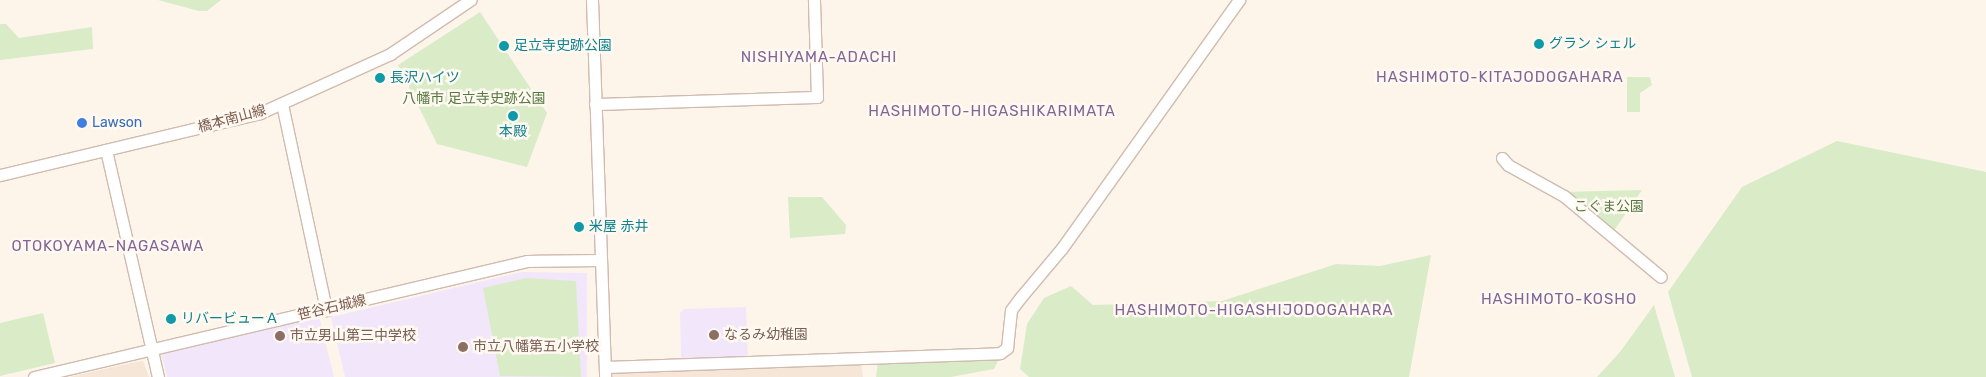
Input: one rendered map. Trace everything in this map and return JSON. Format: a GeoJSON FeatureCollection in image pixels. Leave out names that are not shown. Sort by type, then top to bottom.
{"type":"FeatureCollection","features":[{"type":"Feature","properties":{"kind":"street","name":"橋本南山線"},"geometry":{"type":"LineString","coordinates":[[0,174],[260,114],[390,54],[470,0]]}},
{"type":"Feature","properties":{"kind":"street"},"geometry":{"type":"LineString","coordinates":[[592,0],[605,372],[1000,353],[1007,348],[1011,310],[1062,248],[1239,0]]}},
{"type":"Feature","properties":{"kind":"street"},"geometry":{"type":"LineString","coordinates":[[596,104],[817,97],[814,0]]}},
{"type":"Feature","properties":{"kind":"street"},"geometry":{"type":"LineString","coordinates":[[282,104],[326,310]]}},
{"type":"Feature","properties":{"kind":"street"},"geometry":{"type":"LineString","coordinates":[[106,150],[158,377]]}},
{"type":"Feature","properties":{"kind":"street"},"geometry":{"type":"LineString","coordinates":[[1502,158],[1508,165],[1564,196],[1661,277]]}},
{"type":"Feature","properties":{"kind":"street","name":"笹谷石城線"},"geometry":{"type":"LineString","coordinates":[[34,377],[326,310],[527,261],[601,260]]}},
{"type":"Feature","properties":{"kind":"shaded area","name":"市立八幡第五小学校"},"geometry":{"type":"Polygon","coordinates":[[[522,272],[587,273],[587,377],[345,377],[331,317],[522,272]]]}},
{"type":"Feature","properties":{"kind":"shaded area","name":"なるみ幼稚園"},"geometry":{"type":"Polygon","coordinates":[[[746,307],[748,357],[685,360],[681,357],[680,313],[684,309],[746,307]]]}},
{"type":"Feature","properties":{"kind":"shaded area","name":"市立男山第三中学校"},"geometry":{"type":"Polygon","coordinates":[[[316,318],[320,320],[334,377],[167,377],[161,353],[316,318]]]}},
{"type":"Feature","properties":{"kind":"shaded area"},"geometry":{"type":"Polygon","coordinates":[[[143,361],[149,377],[69,377],[136,362],[143,361]]]}},
{"type":"Feature","properties":{"kind":"shaded area"},"geometry":{"type":"Polygon","coordinates":[[[861,363],[863,377],[611,377],[611,371],[861,363]]]}},
{"type":"Feature","properties":{"kind":"green space"},"geometry":{"type":"Polygon","coordinates":[[[158,0],[221,0],[207,11],[199,11],[158,0]]]}},
{"type":"Feature","properties":{"kind":"green space","name":"八幡市 足立寺史跡公園"},"geometry":{"type":"Polygon","coordinates":[[[480,12],[547,113],[527,167],[437,144],[398,65],[480,12]]]}},
{"type":"Feature","properties":{"kind":"green space"},"geometry":{"type":"Polygon","coordinates":[[[0,24],[6,24],[19,38],[92,27],[93,49],[0,60],[0,24]]]}},
{"type":"Feature","properties":{"kind":"green space"},"geometry":{"type":"Polygon","coordinates":[[[1627,77],[1650,77],[1652,85],[1640,93],[1640,112],[1627,112],[1627,77]]]}},
{"type":"Feature","properties":{"kind":"green space"},"geometry":{"type":"Polygon","coordinates":[[[1837,141],[1986,172],[1986,377],[1692,377],[1668,292],[1742,187],[1837,141]]]}},
{"type":"Feature","properties":{"kind":"green space","name":"こぐま公園"},"geometry":{"type":"Polygon","coordinates":[[[1642,190],[1613,232],[1563,192],[1600,191],[1642,190]]]}},
{"type":"Feature","properties":{"kind":"green space"},"geometry":{"type":"Polygon","coordinates":[[[788,197],[822,197],[846,225],[845,234],[790,238],[788,197]]]}},
{"type":"Feature","properties":{"kind":"green space"},"geometry":{"type":"Polygon","coordinates":[[[1431,255],[1409,377],[1029,377],[1020,369],[1027,324],[1044,298],[1071,286],[1093,305],[1222,301],[1336,264],[1380,266],[1431,255]]]}},
{"type":"Feature","properties":{"kind":"green space"},"geometry":{"type":"Polygon","coordinates":[[[526,278],[576,281],[581,377],[500,376],[483,288],[526,278]]]}},
{"type":"Feature","properties":{"kind":"green space"},"geometry":{"type":"Polygon","coordinates":[[[1654,305],[1675,377],[1597,377],[1620,352],[1654,305]]]}},
{"type":"Feature","properties":{"kind":"green space"},"geometry":{"type":"Polygon","coordinates":[[[43,313],[55,363],[0,376],[0,323],[43,313]]]}},
{"type":"Feature","properties":{"kind":"green space"},"geometry":{"type":"Polygon","coordinates":[[[1000,357],[994,369],[951,377],[876,377],[878,361],[1000,357]]]}},
{"type":"Feature","properties":{"kind":"place","name":"グラン シェル"},"geometry":{"type":"Point","coordinates":[1539,44]}},
{"type":"Feature","properties":{"kind":"place","name":"足立寺史跡公園"},"geometry":{"type":"Point","coordinates":[504,46]}},
{"type":"Feature","properties":{"kind":"place","name":"長沢ハイツ"},"geometry":{"type":"Point","coordinates":[380,78]}},
{"type":"Feature","properties":{"kind":"place","name":"本殿"},"geometry":{"type":"Point","coordinates":[513,116]}},
{"type":"Feature","properties":{"kind":"place","name":"Lawson"},"geometry":{"type":"Point","coordinates":[82,123]}},
{"type":"Feature","properties":{"kind":"place","name":"米屋 赤井"},"geometry":{"type":"Point","coordinates":[579,227]}},
{"type":"Feature","properties":{"kind":"place","name":"リバービューＡ"},"geometry":{"type":"Point","coordinates":[171,319]}},
{"type":"Feature","properties":{"kind":"place","name":"なるみ幼稚園"},"geometry":{"type":"Point","coordinates":[714,335]}},
{"type":"Feature","properties":{"kind":"place","name":"市立男山第三中学校"},"geometry":{"type":"Point","coordinates":[280,336]}},
{"type":"Feature","properties":{"kind":"place","name":"市立八幡第五小学校"},"geometry":{"type":"Point","coordinates":[463,347]}},
{"type":"Feature","properties":{"kind":"district","name":"NISHIYAMA-ADACHI"},"geometry":{"type":"Point","coordinates":[819,58]}},
{"type":"Feature","properties":{"kind":"district","name":"HASHIMOTO-KITAJODOGAHARA"},"geometry":{"type":"Point","coordinates":[1500,78]}},
{"type":"Feature","properties":{"kind":"district","name":"HASHIMOTO-HIGASHIKARIMATA"},"geometry":{"type":"Point","coordinates":[992,112]}},
{"type":"Feature","properties":{"kind":"district","name":"OTOKOYAMA-NAGASAWA"},"geometry":{"type":"Point","coordinates":[108,247]}},
{"type":"Feature","properties":{"kind":"district","name":"HASHIMOTO-KOSHO"},"geometry":{"type":"Point","coordinates":[1559,300]}},
{"type":"Feature","properties":{"kind":"district","name":"HASHIMOTO-HIGASHIJODOGAHARA"},"geometry":{"type":"Point","coordinates":[1254,311]}}]}
